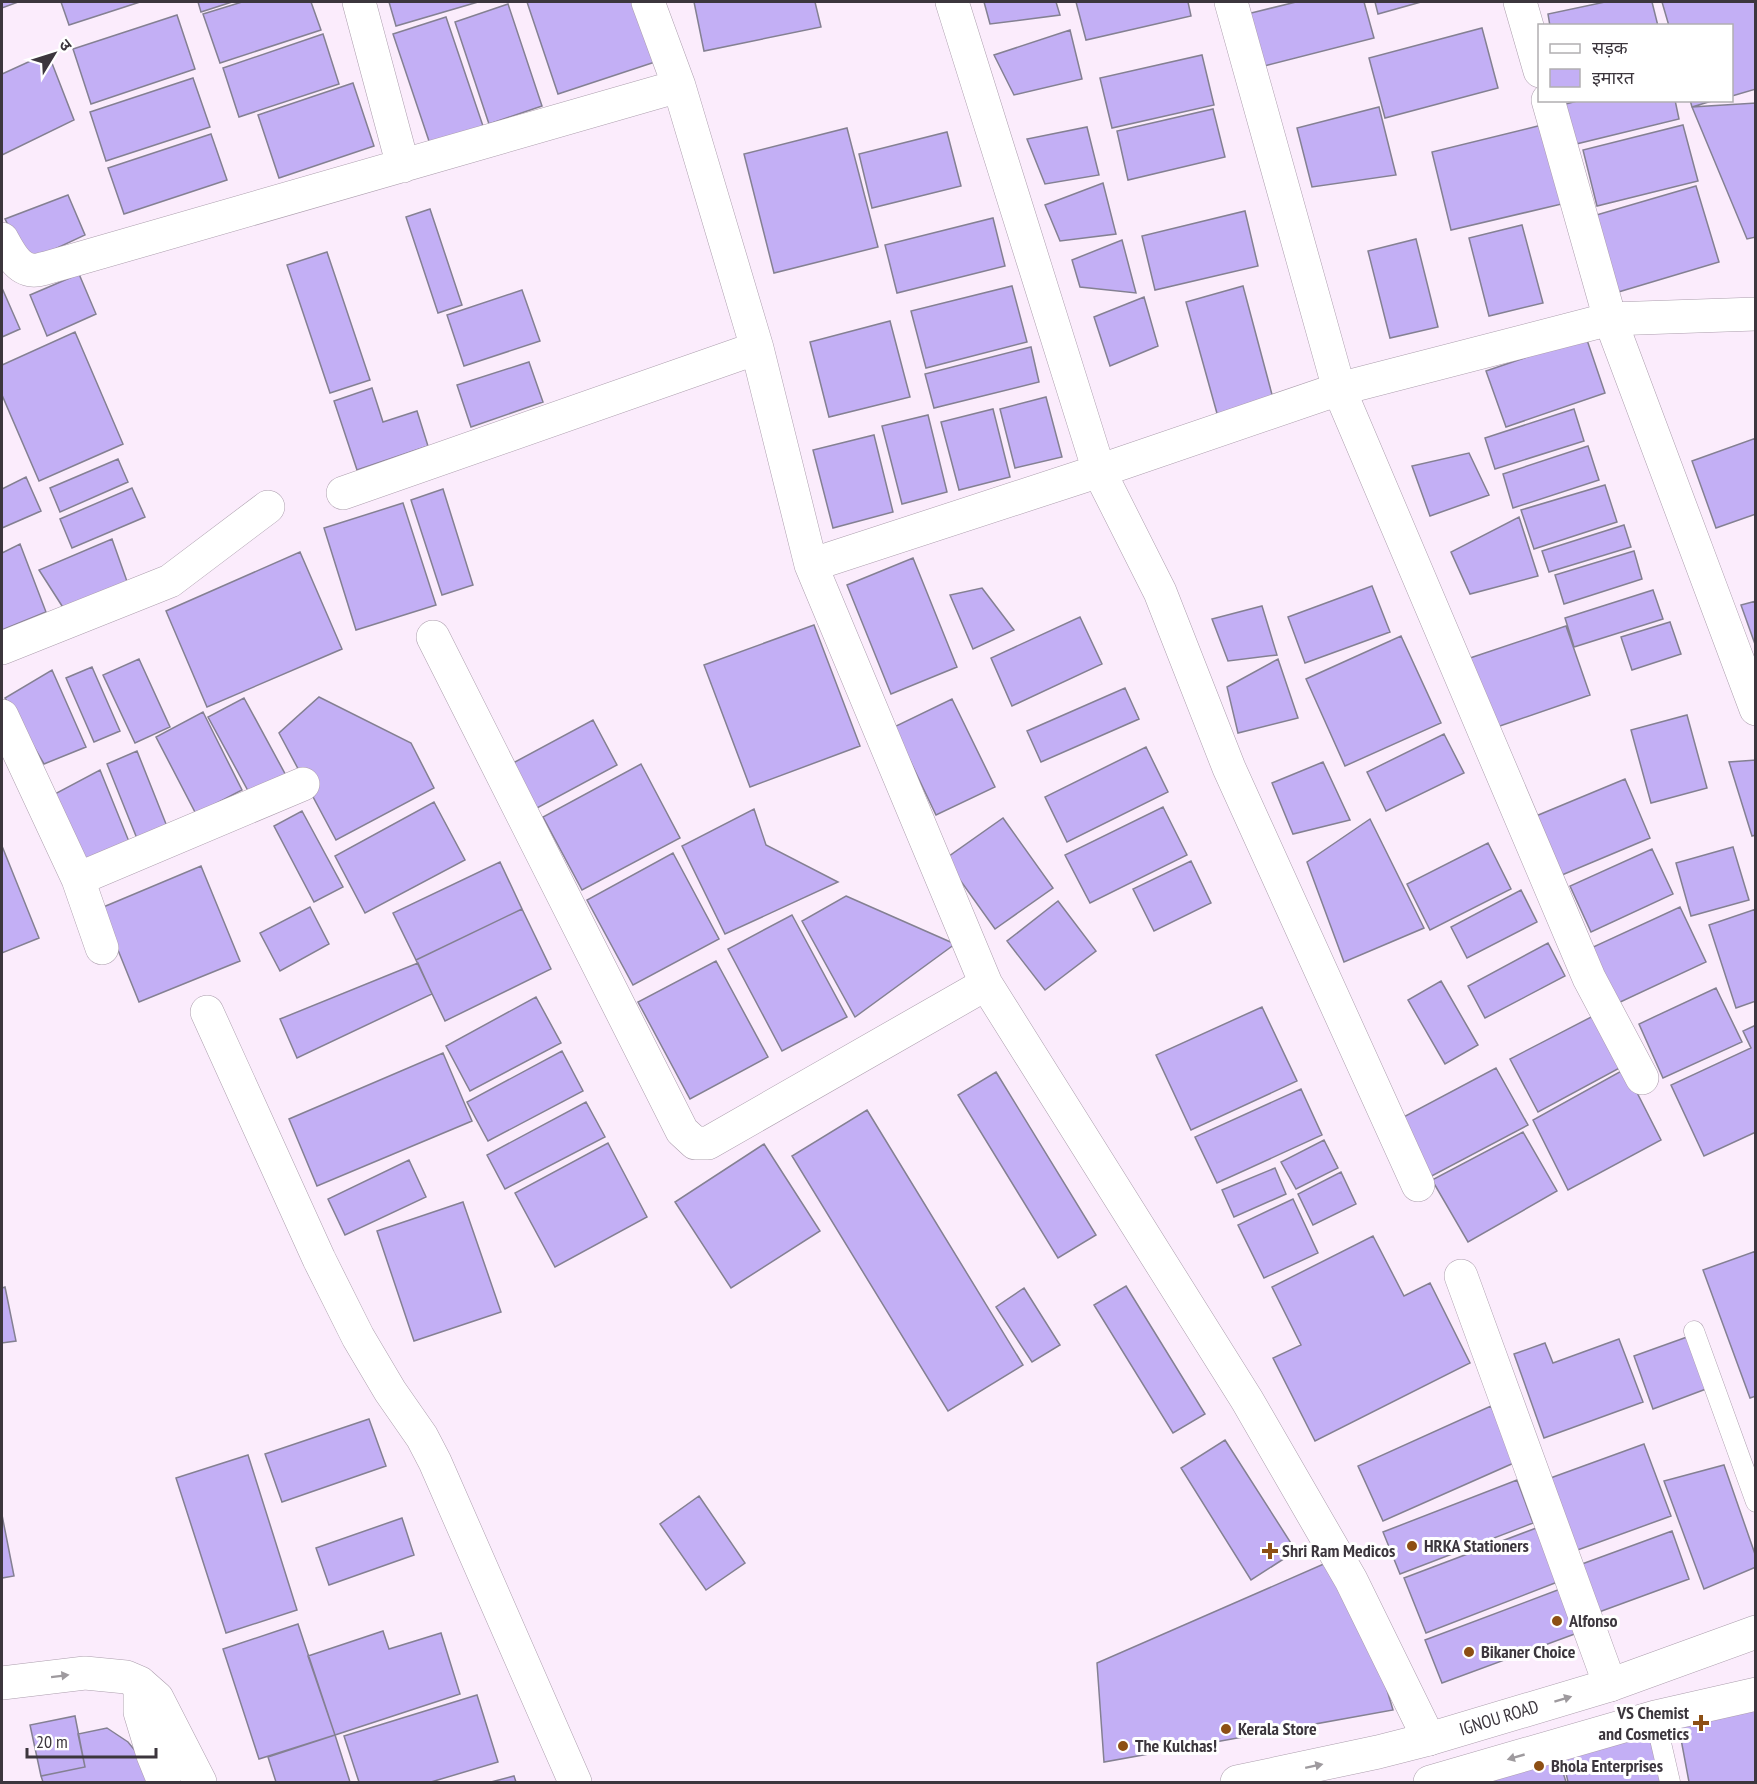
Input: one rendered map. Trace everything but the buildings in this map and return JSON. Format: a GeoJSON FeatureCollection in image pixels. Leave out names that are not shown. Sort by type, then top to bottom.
{"type":"FeatureCollection","features":[{"type":"Feature","properties":{"kind":"street"},"geometry":{"type":"LineString","coordinates":[[359,2],[403,166]]}},
{"type":"Feature","properties":{"kind":"street"},"geometry":{"type":"LineString","coordinates":[[648,2],[679,86],[757,348],[811,565],[986,984],[1247,1400],[1351,1580],[1429,1739]]}},
{"type":"Feature","properties":{"kind":"street"},"geometry":{"type":"LineString","coordinates":[[952,2],[1099,471],[1160,592],[1229,768],[1418,1185]]}},
{"type":"Feature","properties":{"kind":"street"},"geometry":{"type":"LineString","coordinates":[[1231,2],[1339,389],[1589,978],[1642,1078]]}},
{"type":"Feature","properties":{"kind":"street"},"geometry":{"type":"LineString","coordinates":[[1520,2],[1538,66]]}},
{"type":"Feature","properties":{"kind":"street"},"geometry":{"type":"LineString","coordinates":[[2,239],[21,265],[31,270],[46,268],[679,86]]}},
{"type":"Feature","properties":{"kind":"street"},"geometry":{"type":"LineString","coordinates":[[1549,102],[1610,319],[1755,709]]}},
{"type":"Feature","properties":{"kind":"street"},"geometry":{"type":"LineString","coordinates":[[811,565],[1099,471],[1339,389],[1610,319],[1755,314]]}},
{"type":"Feature","properties":{"kind":"street"},"geometry":{"type":"LineString","coordinates":[[343,493],[757,348]]}},
{"type":"Feature","properties":{"kind":"street"},"geometry":{"type":"LineString","coordinates":[[2,648],[170,581],[268,507]]}},
{"type":"Feature","properties":{"kind":"street"},"geometry":{"type":"LineString","coordinates":[[433,637],[682,1131],[695,1143],[708,1143],[986,984]]}},
{"type":"Feature","properties":{"kind":"street"},"geometry":{"type":"LineString","coordinates":[[2,716],[78,879],[102,948]]}},
{"type":"Feature","properties":{"kind":"street"},"geometry":{"type":"LineString","coordinates":[[78,879],[303,784]]}},
{"type":"Feature","properties":{"kind":"street"},"geometry":{"type":"LineString","coordinates":[[207,1012],[358,1338],[390,1391],[422,1437],[435,1462],[575,1782]]}},
{"type":"Feature","properties":{"kind":"street"},"geometry":{"type":"LineString","coordinates":[[1461,1276],[1610,1685]]}},
{"type":"Feature","properties":{"kind":"street","name":"IGNOU ROAD"},"geometry":{"type":"LineString","coordinates":[[1237,1782],[1429,1739],[1610,1685],[1755,1632]]}},
{"type":"Feature","properties":{"kind":"street"},"geometry":{"type":"LineString","coordinates":[[2,1683],[86,1673],[126,1677],[140,1683],[157,1698],[200,1782]]}},
{"type":"Feature","properties":{"kind":"street"},"geometry":{"type":"LineString","coordinates":[[140,1683],[140,1712],[164,1782]]}},
{"type":"Feature","properties":{"kind":"street"},"geometry":{"type":"LineString","coordinates":[[1430,1782],[1655,1717],[1755,1694]]}},
{"type":"Feature","properties":{"kind":"lane"},"geometry":{"type":"LineString","coordinates":[[1694,1331],[1755,1503]]}},
{"type":"Feature","properties":{"kind":"lane"},"geometry":{"type":"LineString","coordinates":[[1655,1717],[1670,1782]]}},
{"type":"Feature","properties":{"kind":"place","name":"HRKA Stationers"},"geometry":{"type":"Point","coordinates":[1412,1546]}},
{"type":"Feature","properties":{"kind":"place","name":"Shri Ram Medicos"},"geometry":{"type":"Point","coordinates":[1270,1551]}},
{"type":"Feature","properties":{"kind":"place","name":"Alfonso"},"geometry":{"type":"Point","coordinates":[1557,1621]}},
{"type":"Feature","properties":{"kind":"place","name":"Bikaner Choice"},"geometry":{"type":"Point","coordinates":[1469,1652]}},
{"type":"Feature","properties":{"kind":"place","name":"VS Chemist and Cosmetics"},"geometry":{"type":"Point","coordinates":[1701,1723]}},
{"type":"Feature","properties":{"kind":"place","name":"Kerala Store"},"geometry":{"type":"Point","coordinates":[1226,1729]}},
{"type":"Feature","properties":{"kind":"place","name":"The Kulchas!"},"geometry":{"type":"Point","coordinates":[1123,1746]}},
{"type":"Feature","properties":{"kind":"place","name":"Bhola Enterprises"},"geometry":{"type":"Point","coordinates":[1539,1766]}}]}
